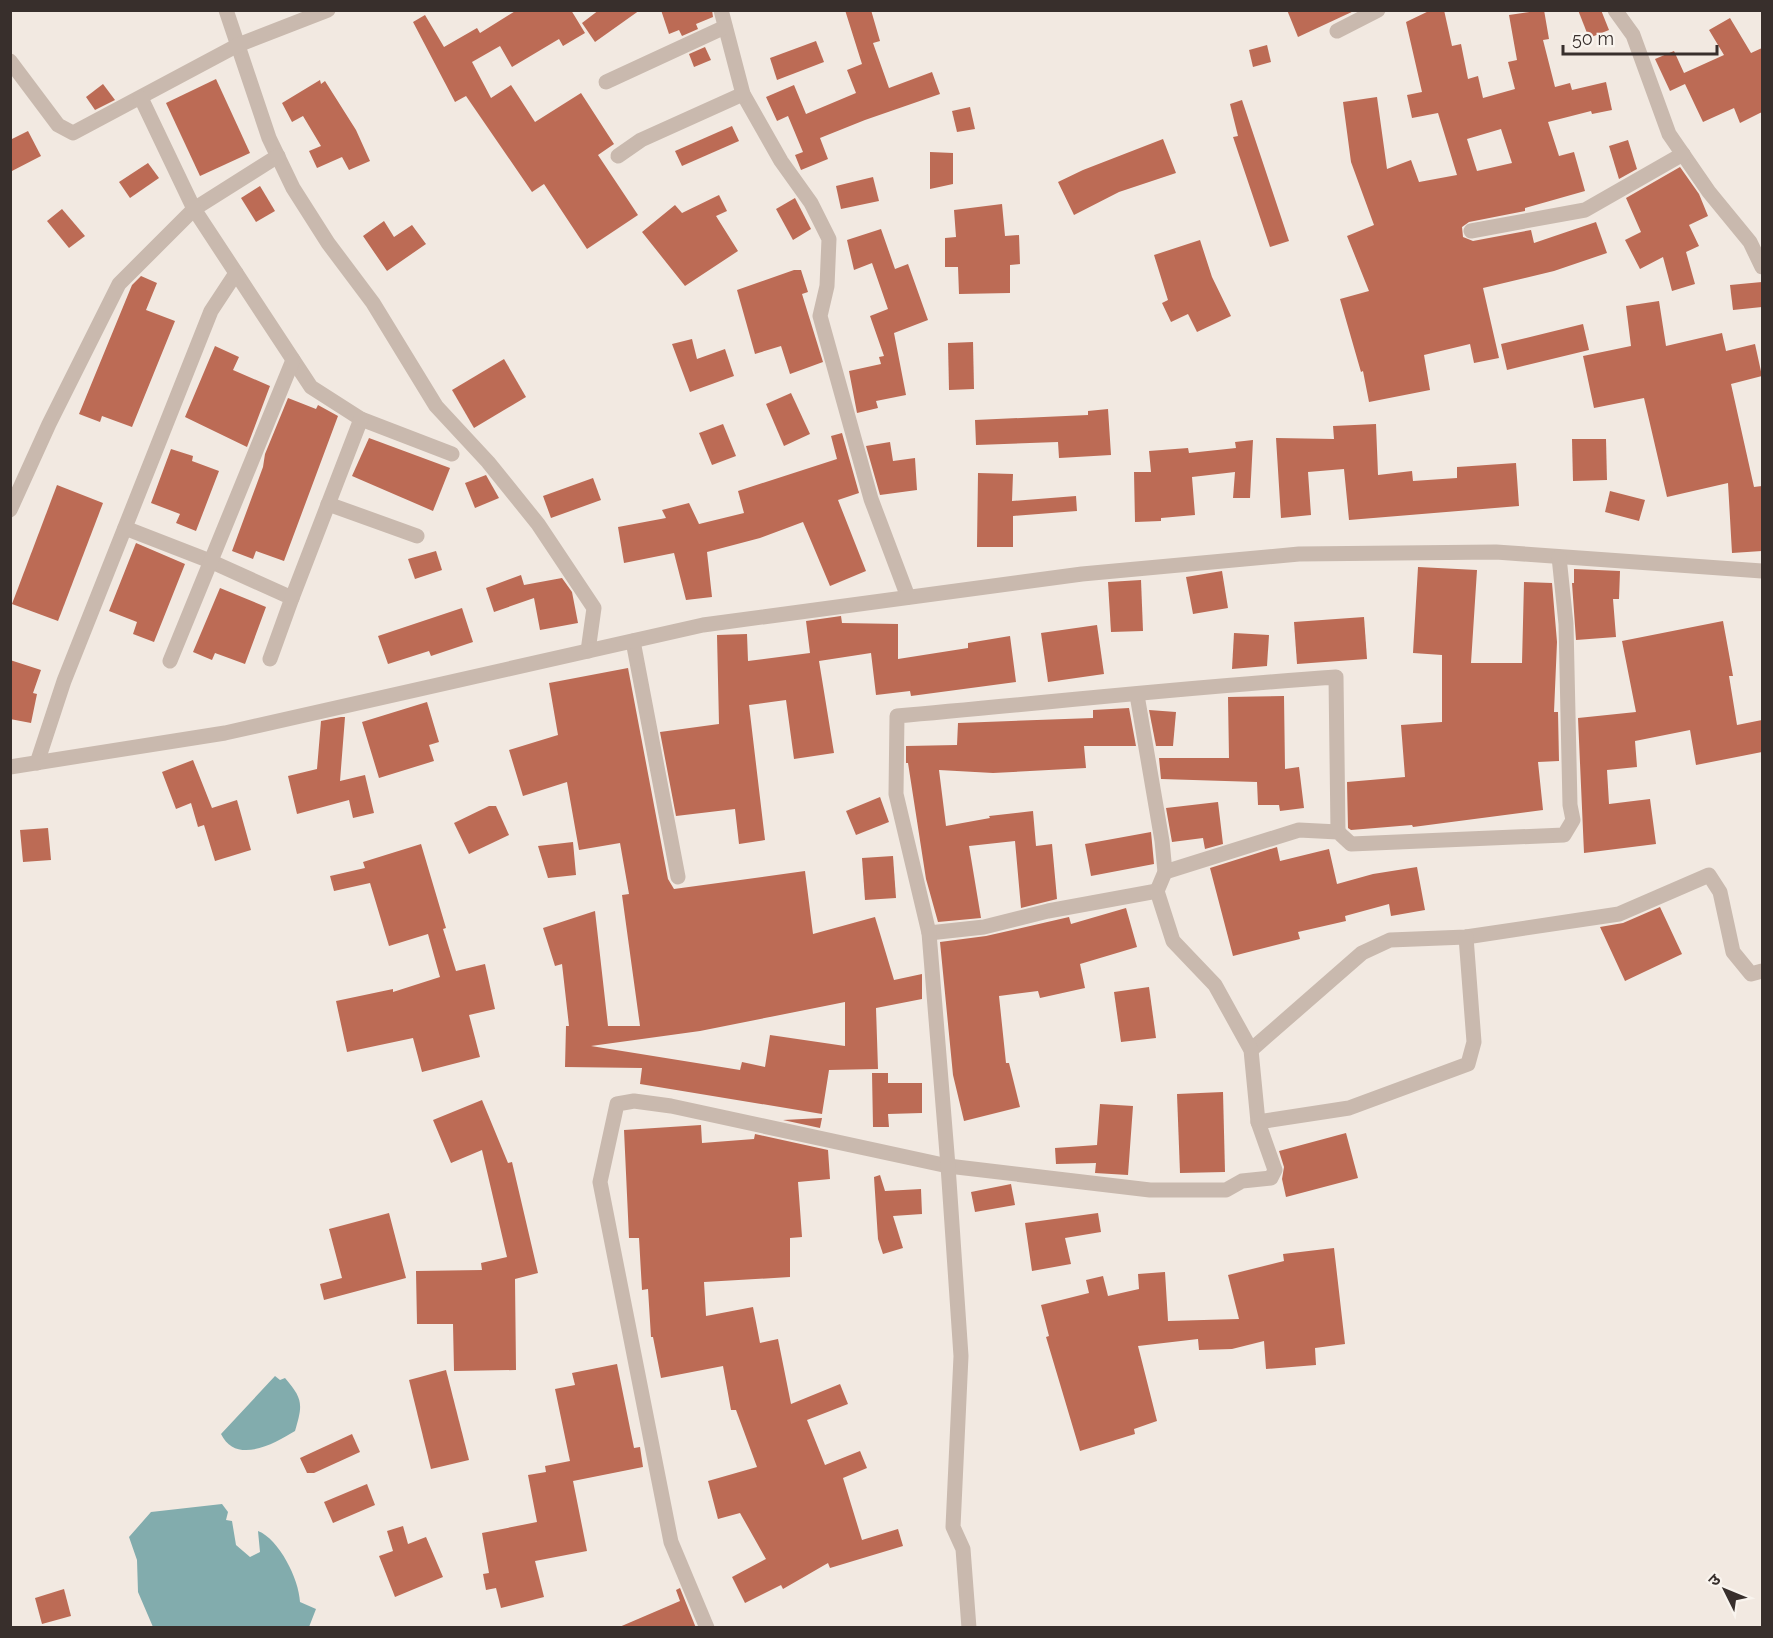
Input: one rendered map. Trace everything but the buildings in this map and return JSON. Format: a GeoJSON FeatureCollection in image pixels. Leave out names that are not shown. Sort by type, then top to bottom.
{"type":"FeatureCollection","features":[{"type":"Feature","properties":{"kind":"street"},"geometry":{"type":"LineString","coordinates":[[226,10],[269,138],[299,197],[328,243],[373,303],[435,406],[488,462],[538,524],[594,608],[588,651]]}},
{"type":"Feature","properties":{"kind":"street"},"geometry":{"type":"LineString","coordinates":[[10,61],[58,125],[73,134],[238,45],[327,10]]}},
{"type":"Feature","properties":{"kind":"street"},"geometry":{"type":"LineString","coordinates":[[721,10],[743,94],[781,161],[811,203],[828,239],[827,286],[820,316],[872,499],[908,597]]}},
{"type":"Feature","properties":{"kind":"street"},"geometry":{"type":"LineString","coordinates":[[1337,31],[1378,10]]}},
{"type":"Feature","properties":{"kind":"street"},"geometry":{"type":"LineString","coordinates":[[1615,10],[1633,35],[1669,134],[1709,192],[1756,239],[1762,267]]}},
{"type":"Feature","properties":{"kind":"street"},"geometry":{"type":"LineString","coordinates":[[606,82],[725,27]]}},
{"type":"Feature","properties":{"kind":"street"},"geometry":{"type":"LineString","coordinates":[[618,156],[641,140],[743,94]]}},
{"type":"Feature","properties":{"kind":"street"},"geometry":{"type":"LineString","coordinates":[[141,98],[194,209],[311,387],[361,419],[452,454]]}},
{"type":"Feature","properties":{"kind":"street"},"geometry":{"type":"LineString","coordinates":[[1471,231],[1585,210],[1683,154]]}},
{"type":"Feature","properties":{"kind":"street"},"geometry":{"type":"LineString","coordinates":[[10,510],[48,424],[119,284],[194,209],[278,156]]}},
{"type":"Feature","properties":{"kind":"street"},"geometry":{"type":"LineString","coordinates":[[37,763],[64,681],[211,311],[236,273]]}},
{"type":"Feature","properties":{"kind":"street"},"geometry":{"type":"LineString","coordinates":[[170,661],[293,360]]}},
{"type":"Feature","properties":{"kind":"street"},"geometry":{"type":"LineString","coordinates":[[270,659],[361,419]]}},
{"type":"Feature","properties":{"kind":"street"},"geometry":{"type":"LineString","coordinates":[[328,504],[417,536]]}},
{"type":"Feature","properties":{"kind":"street"},"geometry":{"type":"LineString","coordinates":[[125,528],[210,561],[292,598]]}},
{"type":"Feature","properties":{"kind":"street"},"geometry":{"type":"LineString","coordinates":[[10,767],[225,734],[704,625],[1082,574],[1299,554],[1496,552],[1762,571]]}},
{"type":"Feature","properties":{"kind":"street"},"geometry":{"type":"LineString","coordinates":[[1165,872],[1299,830],[1338,832],[1351,844],[1564,835],[1570,829],[1573,820],[1570,805],[1566,624],[1559,557]]}},
{"type":"Feature","properties":{"kind":"street"},"geometry":{"type":"LineString","coordinates":[[633,641],[678,877]]}},
{"type":"Feature","properties":{"kind":"street"},"geometry":{"type":"LineString","coordinates":[[969,1628],[963,1549],[953,1527],[961,1356],[948,1166],[929,933],[896,794],[897,716],[1137,695],[1195,687],[1336,677],[1338,832]]}},
{"type":"Feature","properties":{"kind":"street"},"geometry":{"type":"LineString","coordinates":[[707,1628],[671,1542],[600,1182],[617,1104],[634,1101],[671,1106],[948,1166],[1150,1190],[1226,1190],[1242,1181],[1272,1178],[1275,1170],[1258,1122],[1251,1050],[1215,985],[1173,942],[1157,891],[1165,872],[1137,695]]}},
{"type":"Feature","properties":{"kind":"street"},"geometry":{"type":"LineString","coordinates":[[1251,1050],[1362,953],[1390,940],[1466,937],[1619,914],[1708,875],[1720,892],[1732,952],[1751,974],[1762,971]]}},
{"type":"Feature","properties":{"kind":"street"},"geometry":{"type":"LineString","coordinates":[[929,933],[984,927],[1048,910],[1157,891]]}},
{"type":"Feature","properties":{"kind":"street"},"geometry":{"type":"LineString","coordinates":[[1258,1122],[1349,1108],[1468,1064],[1474,1042],[1466,937]]}},
{"type":"Feature","properties":{"kind":"water"},"geometry":{"type":"Polygon","coordinates":[[[275,1376],[280,1380],[285,1378],[300,1402],[295,1431],[256,1449],[236,1448],[228,1443],[221,1434],[275,1376]]]}},
{"type":"Feature","properties":{"kind":"water"},"geometry":{"type":"Polygon","coordinates":[[[222,1504],[228,1512],[226,1520],[232,1521],[236,1545],[250,1557],[260,1552],[258,1531],[266,1535],[280,1551],[296,1582],[300,1602],[316,1609],[309,1627],[153,1627],[138,1592],[137,1560],[129,1537],[151,1512],[222,1504]]]}}]}
